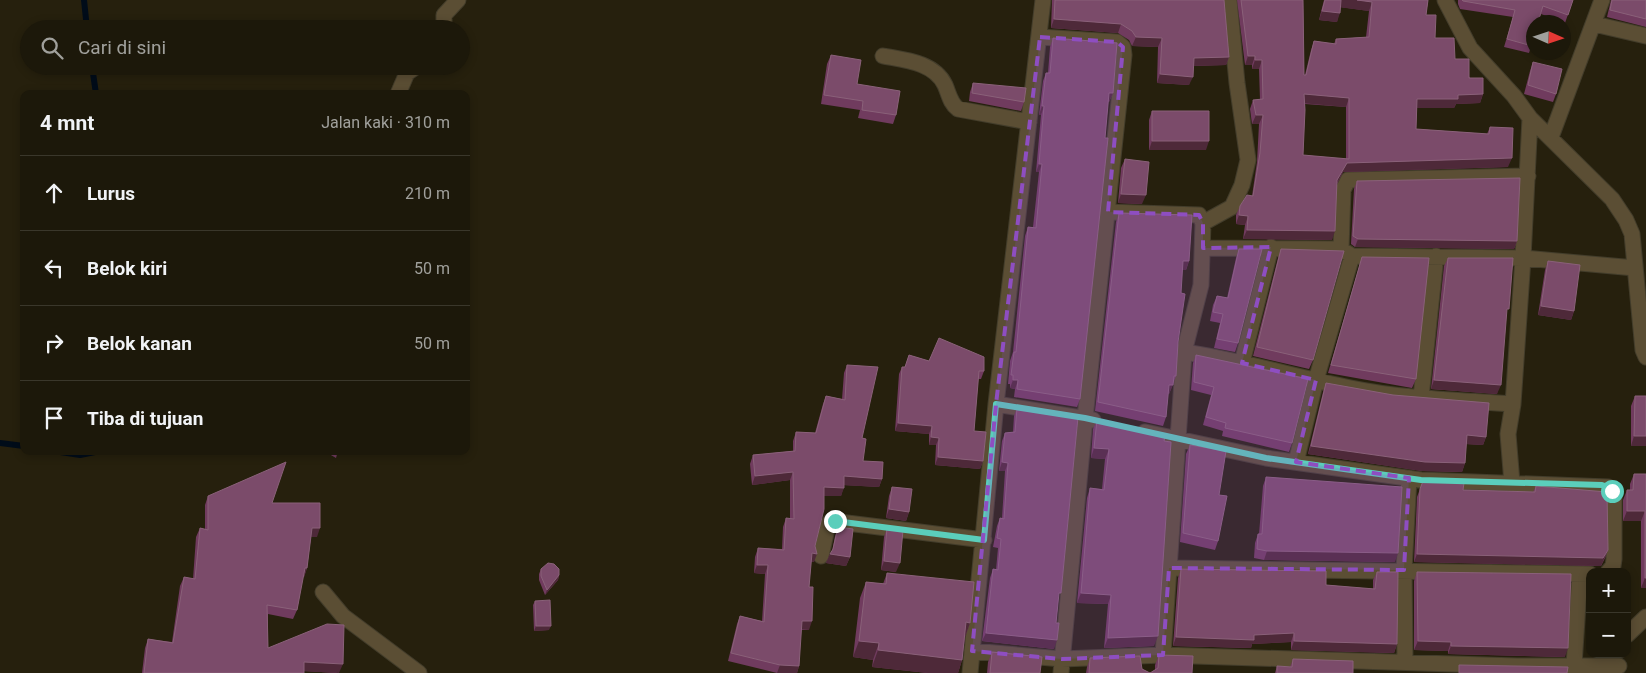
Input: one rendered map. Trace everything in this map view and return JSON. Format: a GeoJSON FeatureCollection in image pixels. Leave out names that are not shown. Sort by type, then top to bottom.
{"type":"FeatureCollection","features":[{"type":"Feature","properties":{"kind":"street"},"geometry":{"type":"LineString","coordinates":[[444,20],[444,15],[458,0]]}},
{"type":"Feature","properties":{"kind":"street"},"geometry":{"type":"LineString","coordinates":[[970,673],[996,404],[1043,0]]}},
{"type":"Feature","properties":{"kind":"street"},"geometry":{"type":"LineString","coordinates":[[1203,222],[1232,207],[1242,185],[1248,160],[1237,83],[1229,0]]}},
{"type":"Feature","properties":{"kind":"street"},"geometry":{"type":"LineString","coordinates":[[1445,0],[1470,48],[1514,96],[1530,118],[1612,199],[1626,220],[1632,234],[1643,350],[1646,357]]}},
{"type":"Feature","properties":{"kind":"street"},"geometry":{"type":"LineString","coordinates":[[1551,137],[1602,0]]}},
{"type":"Feature","properties":{"kind":"street"},"geometry":{"type":"LineString","coordinates":[[1594,24],[1646,36]]}},
{"type":"Feature","properties":{"kind":"street"},"geometry":{"type":"LineString","coordinates":[[1040,37],[1117,42],[1123,47],[1124,55],[1085,418],[1062,666]]}},
{"type":"Feature","properties":{"kind":"street"},"geometry":{"type":"LineString","coordinates":[[883,56],[925,65],[944,83],[951,102],[958,109],[1029,122]]}},
{"type":"Feature","properties":{"kind":"street"},"geometry":{"type":"LineString","coordinates":[[400,90],[406,75]]}},
{"type":"Feature","properties":{"kind":"street"},"geometry":{"type":"LineString","coordinates":[[1512,483],[1508,434],[1514,404],[1530,118]]}},
{"type":"Feature","properties":{"kind":"street"},"geometry":{"type":"LineString","coordinates":[[1296,462],[1346,252],[1344,184],[1348,180],[1528,176]]}},
{"type":"Feature","properties":{"kind":"street"},"geometry":{"type":"LineString","coordinates":[[1108,212],[1198,215],[1203,222],[1199,293],[1184,352],[1163,655]]}},
{"type":"Feature","properties":{"kind":"street"},"geometry":{"type":"LineString","coordinates":[[1203,248],[1271,247],[1436,256],[1523,258],[1635,268]]}},
{"type":"Feature","properties":{"kind":"street"},"geometry":{"type":"LineString","coordinates":[[1242,363],[1271,247]]}},
{"type":"Feature","properties":{"kind":"street"},"geometry":{"type":"LineString","coordinates":[[1420,397],[1436,256]]}},
{"type":"Feature","properties":{"kind":"street"},"geometry":{"type":"LineString","coordinates":[[1184,352],[1352,388],[1420,397],[1514,404]]}},
{"type":"Feature","properties":{"kind":"street"},"geometry":{"type":"LineString","coordinates":[[996,404],[1104,422]]}},
{"type":"Feature","properties":{"kind":"street"},"geometry":{"type":"LineString","coordinates":[[1131,429],[1296,462],[1409,478],[1608,487],[1614,498],[1614,559],[1611,568]]}},
{"type":"Feature","properties":{"kind":"street"},"geometry":{"type":"LineString","coordinates":[[1405,662],[1404,570],[1409,478]]}},
{"type":"Feature","properties":{"kind":"street"},"geometry":{"type":"LineString","coordinates":[[820,556],[828,524],[831,521],[984,540]]}},
{"type":"Feature","properties":{"kind":"street"},"geometry":{"type":"LineString","coordinates":[[1170,568],[1585,574],[1574,665]]}},
{"type":"Feature","properties":{"kind":"street"},"geometry":{"type":"LineString","coordinates":[[323,592],[343,616],[419,673]]}},
{"type":"Feature","properties":{"kind":"street"},"geometry":{"type":"LineString","coordinates":[[1631,631],[1646,616]]}},
{"type":"Feature","properties":{"kind":"street"},"geometry":{"type":"LineString","coordinates":[[972,651],[1062,666],[1163,655],[1365,667],[1405,662],[1516,670],[1574,665],[1620,664]]}},
{"type":"Feature","properties":{"kind":"street"},"geometry":{"type":"LineString","coordinates":[[1146,656],[1146,673]]}},
{"type":"Feature","properties":{"kind":"street"},"geometry":{"type":"LineString","coordinates":[[1229,658],[1230,673]]}},
{"type":"Feature","properties":{"kind":"highlighted area"},"geometry":{"type":"Polygon","coordinates":[[[1040,37],[1117,42],[1123,47],[1108,212],[1199,215],[1203,223],[1203,248],[1271,247],[1242,363],[1316,380],[1296,462],[1409,478],[1404,570],[1169,568],[1163,655],[1062,659],[972,651],[996,404],[1040,37]]]}},
{"type":"Feature","properties":{"kind":"building"},"geometry":{"type":"Polygon","coordinates":[[[1055,0],[1224,0],[1229,57],[1194,58],[1193,77],[1160,74],[1162,38],[1136,37],[1132,31],[1121,24],[1054,19],[1055,0]]]}},
{"type":"Feature","properties":{"kind":"building"},"geometry":{"type":"Polygon","coordinates":[[[1241,0],[1303,0],[1304,75],[1306,75],[1314,41],[1336,44],[1336,39],[1369,37],[1372,2],[1357,0],[1428,0],[1426,15],[1436,15],[1435,38],[1454,38],[1455,59],[1469,59],[1469,78],[1483,78],[1483,94],[1458,95],[1458,99],[1417,99],[1416,129],[1489,134],[1490,127],[1513,128],[1512,158],[1347,163],[1337,180],[1335,231],[1247,230],[1248,216],[1239,215],[1240,206],[1247,195],[1253,196],[1260,153],[1263,115],[1256,115],[1253,100],[1263,99],[1262,60],[1255,60],[1255,56],[1248,56],[1241,0]],[[1304,94],[1303,155],[1349,159],[1349,98],[1304,94]]]}},
{"type":"Feature","properties":{"kind":"building"},"geometry":{"type":"Polygon","coordinates":[[[1325,0],[1341,0],[1340,13],[1322,11],[1325,0]]]}},
{"type":"Feature","properties":{"kind":"building"},"geometry":{"type":"Polygon","coordinates":[[[1573,0],[1568,15],[1543,6],[1540,15],[1526,15],[1526,44],[1507,39],[1515,10],[1463,1],[1573,0]]]}},
{"type":"Feature","properties":{"kind":"building"},"geometry":{"type":"Polygon","coordinates":[[[1612,0],[1646,0],[1646,19],[1610,10],[1612,0]]]}},
{"type":"Feature","properties":{"kind":"building"},"geometry":{"type":"Polygon","coordinates":[[[1053,38],[1117,43],[1113,93],[1109,93],[1105,138],[1108,138],[1080,399],[1017,389],[1018,380],[1013,380],[1013,375],[1011,375],[1014,352],[1016,352],[1028,227],[1036,228],[1042,164],[1039,164],[1044,106],[1042,106],[1046,73],[1050,73],[1053,38]]]}},
{"type":"Feature","properties":{"kind":"building"},"geometry":{"type":"Polygon","coordinates":[[[831,55],[861,60],[857,84],[900,91],[896,115],[862,110],[863,101],[824,95],[831,55]]]}},
{"type":"Feature","properties":{"kind":"building"},"geometry":{"type":"Polygon","coordinates":[[[1533,62],[1562,69],[1556,94],[1528,85],[1533,62]]]}},
{"type":"Feature","properties":{"kind":"building"},"geometry":{"type":"Polygon","coordinates":[[[973,83],[1026,88],[1024,102],[972,93],[973,83]]]}},
{"type":"Feature","properties":{"kind":"building"},"geometry":{"type":"Polygon","coordinates":[[[1152,111],[1209,111],[1209,141],[1152,141],[1152,111]]]}},
{"type":"Feature","properties":{"kind":"building"},"geometry":{"type":"Polygon","coordinates":[[[1125,159],[1149,162],[1146,195],[1121,194],[1125,159]]]}},
{"type":"Feature","properties":{"kind":"building"},"geometry":{"type":"Polygon","coordinates":[[[1520,178],[1517,241],[1358,239],[1353,236],[1357,181],[1520,178]]]}},
{"type":"Feature","properties":{"kind":"building"},"geometry":{"type":"Polygon","coordinates":[[[1119,213],[1192,215],[1189,261],[1183,261],[1181,293],[1185,294],[1178,342],[1176,376],[1174,376],[1173,385],[1169,385],[1166,417],[1098,402],[1119,213]]]}},
{"type":"Feature","properties":{"kind":"building"},"geometry":{"type":"Polygon","coordinates":[[[1239,249],[1262,249],[1238,343],[1217,339],[1223,314],[1213,312],[1217,296],[1228,298],[1239,249]]]}},
{"type":"Feature","properties":{"kind":"building"},"geometry":{"type":"Polygon","coordinates":[[[1281,249],[1344,251],[1313,360],[1257,347],[1281,249]]]}},
{"type":"Feature","properties":{"kind":"building"},"geometry":{"type":"Polygon","coordinates":[[[1362,257],[1429,258],[1416,379],[1331,365],[1362,257]]]}},
{"type":"Feature","properties":{"kind":"building"},"geometry":{"type":"Polygon","coordinates":[[[1448,258],[1513,258],[1501,385],[1434,380],[1448,258]]]}},
{"type":"Feature","properties":{"kind":"building"},"geometry":{"type":"Polygon","coordinates":[[[1548,261],[1580,265],[1574,311],[1541,306],[1548,261]]]}},
{"type":"Feature","properties":{"kind":"building"},"geometry":{"type":"Polygon","coordinates":[[[939,338],[984,357],[984,371],[979,371],[974,431],[986,432],[983,461],[938,457],[939,438],[931,437],[932,426],[898,423],[902,367],[905,367],[909,355],[929,361],[939,338]]]}},
{"type":"Feature","properties":{"kind":"building"},"geometry":{"type":"Polygon","coordinates":[[[1196,355],[1308,379],[1292,443],[1225,428],[1226,423],[1206,417],[1214,387],[1194,382],[1196,355]]]}},
{"type":"Feature","properties":{"kind":"building"},"geometry":{"type":"Polygon","coordinates":[[[847,365],[878,367],[862,438],[866,439],[863,461],[883,462],[882,479],[844,476],[844,488],[824,487],[824,509],[815,546],[817,554],[812,553],[809,587],[813,587],[812,621],[802,621],[799,666],[780,665],[731,653],[740,616],[764,622],[768,565],[757,565],[758,548],[784,550],[786,518],[794,519],[793,472],[755,476],[753,455],[795,451],[796,432],[816,433],[826,396],[845,400],[847,365]]]}},
{"type":"Feature","properties":{"kind":"building"},"geometry":{"type":"Polygon","coordinates":[[[1326,383],[1393,395],[1489,403],[1486,437],[1467,435],[1465,463],[1425,462],[1311,446],[1326,383]]]}},
{"type":"Feature","properties":{"kind":"building"},"geometry":{"type":"Polygon","coordinates":[[[1635,396],[1646,396],[1646,436],[1634,436],[1635,396]]]}},
{"type":"Feature","properties":{"kind":"building"},"geometry":{"type":"Polygon","coordinates":[[[1017,408],[1078,417],[1061,593],[1059,593],[1056,623],[1059,623],[1057,640],[986,633],[993,569],[998,570],[1001,539],[997,538],[1000,518],[1004,519],[1008,463],[1002,462],[1005,433],[1015,432],[1017,408]]]}},
{"type":"Feature","properties":{"kind":"building"},"geometry":{"type":"Polygon","coordinates":[[[1097,420],[1165,435],[1164,441],[1171,442],[1158,636],[1108,638],[1111,595],[1081,593],[1090,488],[1104,490],[1109,449],[1094,448],[1097,420]]]}},
{"type":"Feature","properties":{"kind":"building"},"geometry":{"type":"Polygon","coordinates":[[[1190,445],[1226,451],[1219,495],[1227,496],[1218,541],[1183,533],[1190,445]]]}},
{"type":"Feature","properties":{"kind":"building"},"geometry":{"type":"Polygon","coordinates":[[[286,462],[272,503],[320,503],[320,528],[312,528],[307,568],[305,568],[297,610],[267,605],[268,648],[327,624],[344,625],[343,664],[304,662],[304,673],[144,673],[148,639],[173,643],[184,577],[195,579],[200,528],[208,530],[208,496],[286,462]]]}},
{"type":"Feature","properties":{"kind":"building"},"geometry":{"type":"Polygon","coordinates":[[[1634,474],[1646,474],[1646,578],[1645,511],[1627,511],[1627,490],[1633,490],[1634,474]]]}},
{"type":"Feature","properties":{"kind":"building"},"geometry":{"type":"Polygon","coordinates":[[[1266,477],[1402,487],[1398,553],[1267,551],[1257,549],[1258,534],[1262,534],[1266,477]]]}},
{"type":"Feature","properties":{"kind":"building"},"geometry":{"type":"Polygon","coordinates":[[[1423,481],[1464,483],[1463,490],[1535,492],[1536,486],[1607,492],[1608,550],[1603,558],[1417,554],[1420,489],[1423,481]]]}},
{"type":"Feature","properties":{"kind":"building"},"geometry":{"type":"Polygon","coordinates":[[[892,487],[912,489],[909,512],[889,509],[892,487]]]}},
{"type":"Feature","properties":{"kind":"building"},"geometry":{"type":"Polygon","coordinates":[[[838,527],[853,529],[850,557],[830,554],[838,527]]]}},
{"type":"Feature","properties":{"kind":"building"},"geometry":{"type":"Polygon","coordinates":[[[887,528],[903,530],[900,563],[884,561],[887,528]]]}},
{"type":"Feature","properties":{"kind":"building"},"geometry":{"type":"Polygon","coordinates":[[[548,563],[554,564],[559,569],[559,575],[547,590],[541,576],[541,569],[548,563]]]}},
{"type":"Feature","properties":{"kind":"building"},"geometry":{"type":"Polygon","coordinates":[[[1181,569],[1326,571],[1326,585],[1375,589],[1377,572],[1398,572],[1397,644],[1294,641],[1294,633],[1254,635],[1254,640],[1176,637],[1181,569]]]}},
{"type":"Feature","properties":{"kind":"building"},"geometry":{"type":"Polygon","coordinates":[[[1417,572],[1571,574],[1568,648],[1451,646],[1451,642],[1418,641],[1417,572]]]}},
{"type":"Feature","properties":{"kind":"building"},"geometry":{"type":"Polygon","coordinates":[[[887,573],[974,582],[970,623],[966,622],[962,660],[878,650],[879,643],[859,641],[866,582],[886,584],[887,573]]]}},
{"type":"Feature","properties":{"kind":"building"},"geometry":{"type":"Polygon","coordinates":[[[550,600],[551,626],[536,626],[535,601],[550,600]]]}},
{"type":"Feature","properties":{"kind":"building"},"geometry":{"type":"Polygon","coordinates":[[[992,652],[1042,657],[1040,673],[990,673],[992,652]]]}},
{"type":"Feature","properties":{"kind":"building"},"geometry":{"type":"Polygon","coordinates":[[[1159,655],[1193,656],[1192,673],[1150,673],[1158,668],[1159,655]]]}},
{"type":"Feature","properties":{"kind":"building"},"geometry":{"type":"Polygon","coordinates":[[[1140,656],[1142,669],[1150,673],[1089,673],[1090,658],[1140,656]]]}},
{"type":"Feature","properties":{"kind":"building"},"geometry":{"type":"Polygon","coordinates":[[[1293,659],[1353,661],[1353,673],[1277,673],[1277,666],[1292,667],[1293,659]]]}},
{"type":"Feature","properties":{"kind":"building"},"geometry":{"type":"Polygon","coordinates":[[[1459,665],[1568,667],[1567,673],[1459,673],[1459,665]]]}},
{"type":"Feature","properties":{"kind":"waterway"},"geometry":{"type":"LineString","coordinates":[[84,0],[86,20]]}},
{"type":"Feature","properties":{"kind":"waterway"},"geometry":{"type":"LineString","coordinates":[[93,75],[95,90]]}},
{"type":"Feature","properties":{"kind":"waterway"},"geometry":{"type":"LineString","coordinates":[[0,443],[20,446]]}},
{"type":"Feature","properties":{"kind":"route"},"geometry":{"type":"LineString","coordinates":[[835,521],[984,540],[996,404],[1085,418],[1266,458],[1421,480],[1602,485],[1612,491]]}}]}
